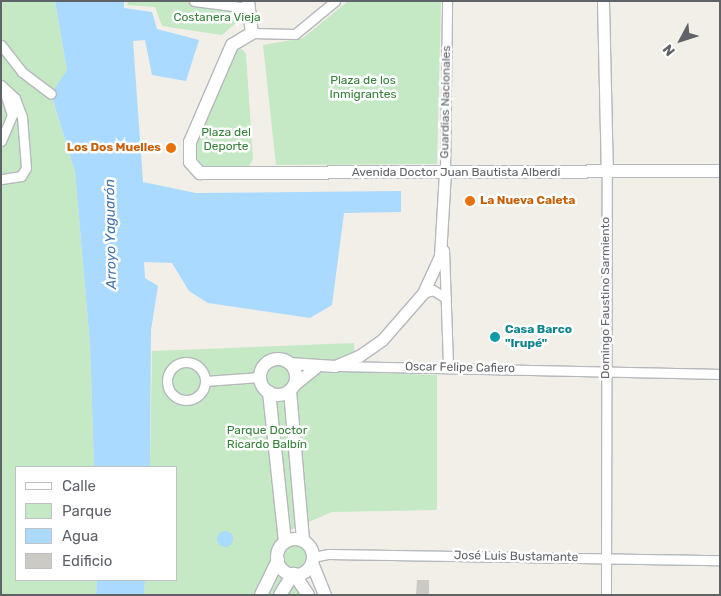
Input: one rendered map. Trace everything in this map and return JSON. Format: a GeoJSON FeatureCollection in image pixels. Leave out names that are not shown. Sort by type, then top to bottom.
{"type":"FeatureCollection","features":[{"type":"Feature","properties":{"kind":"main road"},"geometry":{"type":"LineString","coordinates":[[248,5],[252,34]]}},
{"type":"Feature","properties":{"kind":"main road","name":"Avenida Doctor Juan Bautista Alberdi"},"geometry":{"type":"LineString","coordinates":[[252,34],[232,45],[198,122],[190,142],[193,168],[213,174],[720,172]]}},
{"type":"Feature","properties":{"kind":"main road"},"geometry":{"type":"LineString","coordinates":[[261,595],[285,542],[269,392],[260,377],[268,362],[279,359],[290,363],[302,540],[312,560],[325,595]]}},
{"type":"Feature","properties":{"kind":"main road"},"geometry":{"type":"LineString","coordinates":[[269,392],[280,395],[292,387]]}},
{"type":"Feature","properties":{"kind":"main road"},"geometry":{"type":"LineString","coordinates":[[285,542],[302,540]]}},
{"type":"Feature","properties":{"kind":"main road"},"geometry":{"type":"LineString","coordinates":[[278,560],[293,574],[308,595]]}},
{"type":"Feature","properties":{"kind":"main road"},"geometry":{"type":"LineString","coordinates":[[280,595],[293,574],[312,560]]}},
{"type":"Feature","properties":{"kind":"street"},"geometry":{"type":"LineString","coordinates":[[252,34],[295,34],[335,1]]}},
{"type":"Feature","properties":{"kind":"street","name":"Guardias Nacionales"},"geometry":{"type":"LineString","coordinates":[[447,1],[444,232],[448,367]]}},
{"type":"Feature","properties":{"kind":"street","name":"Domingo Faustino Sarmiento"},"geometry":{"type":"LineString","coordinates":[[602,1],[607,172],[606,595]]}},
{"type":"Feature","properties":{"kind":"street"},"geometry":{"type":"LineString","coordinates":[[195,2],[248,5]]}},
{"type":"Feature","properties":{"kind":"street"},"geometry":{"type":"LineString","coordinates":[[1,45],[22,72],[51,94]]}},
{"type":"Feature","properties":{"kind":"street"},"geometry":{"type":"LineString","coordinates":[[1,85],[12,115],[1,141]]}},
{"type":"Feature","properties":{"kind":"street"},"geometry":{"type":"LineString","coordinates":[[1,85],[15,98],[22,117],[26,168],[21,176],[1,179]]}},
{"type":"Feature","properties":{"kind":"street","name":"Guardias Nacionales"},"geometry":{"type":"LineString","coordinates":[[335,366],[382,340],[424,293],[436,271],[444,232]]}},
{"type":"Feature","properties":{"kind":"street"},"geometry":{"type":"LineString","coordinates":[[424,293],[433,290],[446,298]]}},
{"type":"Feature","properties":{"kind":"street"},"geometry":{"type":"LineString","coordinates":[[185,362],[201,369],[205,381],[201,393],[184,401],[172,395],[166,383],[169,371],[185,362]]}},
{"type":"Feature","properties":{"kind":"street","name":"Oscar Felipe Cafiero"},"geometry":{"type":"LineString","coordinates":[[290,363],[315,368],[335,366],[448,367],[720,374]]}},
{"type":"Feature","properties":{"kind":"street"},"geometry":{"type":"LineString","coordinates":[[292,387],[315,368]]}},
{"type":"Feature","properties":{"kind":"street"},"geometry":{"type":"LineString","coordinates":[[205,381],[260,377]]}},
{"type":"Feature","properties":{"kind":"street","name":"José Luis Bustamante"},"geometry":{"type":"LineString","coordinates":[[312,560],[329,554],[720,560]]}},
{"type":"Feature","properties":{"kind":"green space"},"geometry":{"type":"Polygon","coordinates":[[[1,1],[55,1],[67,70],[51,95],[75,172],[90,344],[94,466],[15,466],[15,581],[97,581],[96,595],[1,595],[1,1]]]}},
{"type":"Feature","properties":{"kind":"green space","name":"Costanera Vieja"},"geometry":{"type":"Polygon","coordinates":[[[128,1],[245,1],[246,14],[222,35],[162,26],[155,7],[127,5],[128,1]]]}},
{"type":"Feature","properties":{"kind":"green space","name":"Plaza de los Inmigrantes"},"geometry":{"type":"Polygon","coordinates":[[[441,1],[437,164],[276,165],[263,45],[303,38],[347,2],[441,1]]]}},
{"type":"Feature","properties":{"kind":"green space","name":"Plaza del Deporte"},"geometry":{"type":"Polygon","coordinates":[[[242,49],[246,54],[253,159],[249,166],[203,166],[194,154],[195,144],[235,50],[242,49]]]}},
{"type":"Feature","properties":{"kind":"green space","name":"Parque Doctor Ricardo Balbín"},"geometry":{"type":"Polygon","coordinates":[[[354,343],[356,372],[437,375],[437,510],[332,512],[278,535],[283,549],[297,543],[307,551],[306,564],[295,569],[302,595],[144,595],[145,581],[178,581],[178,466],[150,466],[152,351],[354,343]]]}},
{"type":"Feature","properties":{"kind":"water","name":"Arroyo Yaguarón"},"geometry":{"type":"Polygon","coordinates":[[[55,1],[124,1],[124,8],[152,12],[157,29],[199,40],[186,81],[152,75],[145,40],[133,41],[143,182],[196,193],[401,191],[401,212],[344,213],[332,305],[310,318],[208,303],[189,291],[172,263],[144,262],[145,278],[158,286],[151,330],[150,466],[94,466],[90,344],[75,172],[51,94],[67,70],[55,1]]]}},
{"type":"Feature","properties":{"kind":"water"},"geometry":{"type":"Polygon","coordinates":[[[225,531],[233,539],[225,547],[217,539],[225,531]]]}},
{"type":"Feature","properties":{"kind":"water"},"geometry":{"type":"Polygon","coordinates":[[[97,581],[145,581],[144,595],[96,595],[97,581]]]}},
{"type":"Feature","properties":{"kind":"building"},"geometry":{"type":"Polygon","coordinates":[[[417,580],[429,580],[429,595],[416,595],[417,580]]]}},
{"type":"Feature","properties":{"kind":"place","name":"Los Dos Muelles"},"geometry":{"type":"Point","coordinates":[171,148]}},
{"type":"Feature","properties":{"kind":"place","name":"La Nueva Caleta"},"geometry":{"type":"Point","coordinates":[470,201]}},
{"type":"Feature","properties":{"kind":"place","name":"Casa Barco \"Irupé\""},"geometry":{"type":"Point","coordinates":[495,337]}}]}
